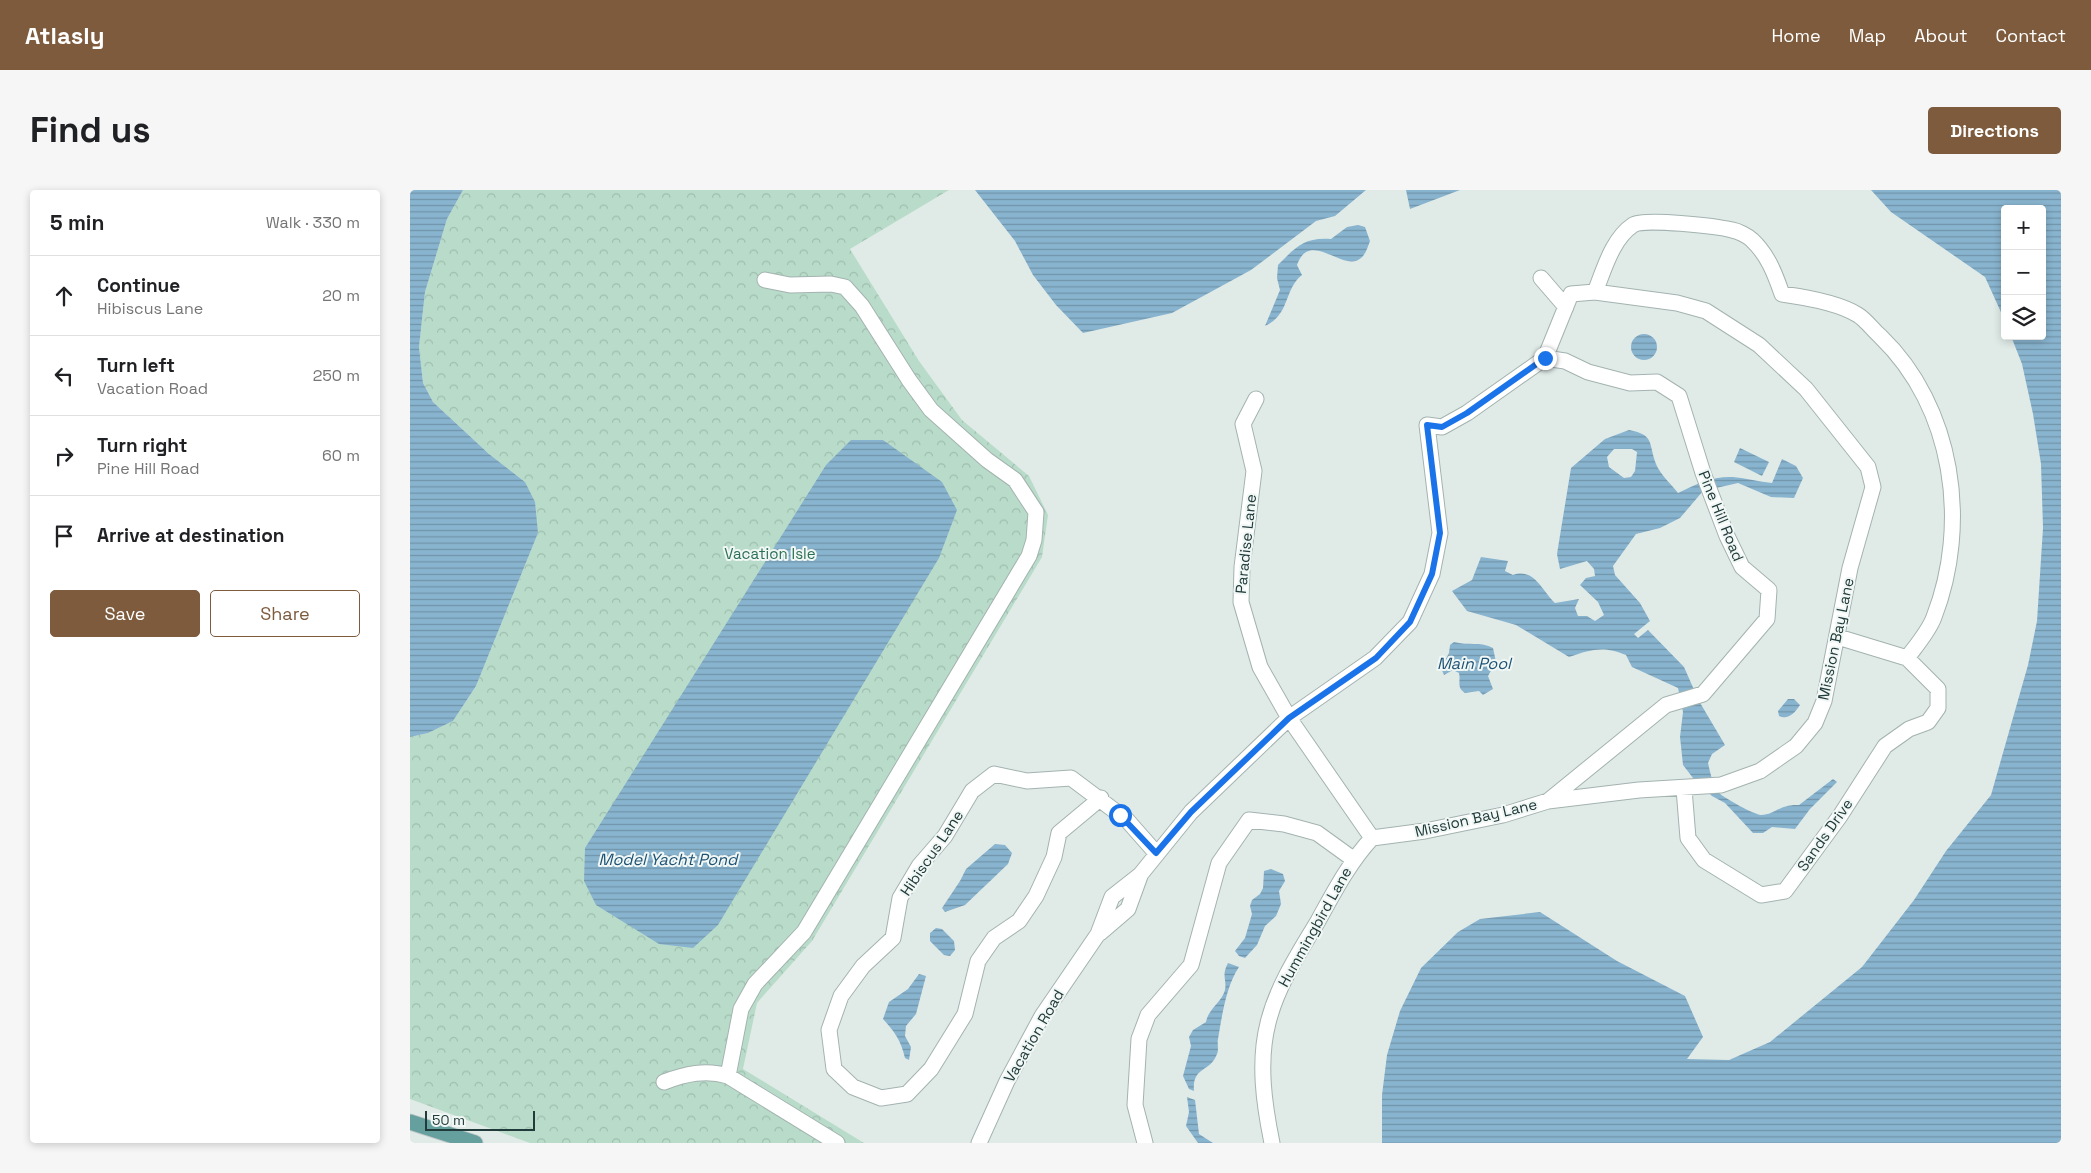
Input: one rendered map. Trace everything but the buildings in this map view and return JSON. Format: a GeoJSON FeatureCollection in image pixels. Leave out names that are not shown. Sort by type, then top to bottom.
{"type":"FeatureCollection","features":[{"type":"Feature","properties":{"kind":"main road"},"geometry":{"type":"LineString","coordinates":[[410,1122],[475,1143]]}},
{"type":"Feature","properties":{"kind":"street"},"geometry":{"type":"LineString","coordinates":[[1595,292],[1608,260],[1620,239],[1634,225],[1653,221],[1733,230],[1751,239],[1765,255],[1775,272],[1782,294],[1811,298],[1858,315],[1892,347],[1921,387],[1939,430],[1947,460],[1953,511],[1947,575],[1934,619],[1907,658],[1838,637]]}},
{"type":"Feature","properties":{"kind":"street"},"geometry":{"type":"LineString","coordinates":[[1541,278],[1566,307]]}},
{"type":"Feature","properties":{"kind":"street"},"geometry":{"type":"LineString","coordinates":[[728,1076],[741,1009],[755,984],[804,932],[1029,556],[1034,540],[1036,512],[1015,480],[987,460],[932,410],[909,380],[862,306],[844,287],[831,284],[790,285],[765,280]]}},
{"type":"Feature","properties":{"kind":"street","name":"Mission Bay Lane"},"geometry":{"type":"LineString","coordinates":[[1372,838],[1425,832],[1503,815],[1548,801],[1640,790],[1684,789],[1721,785],[1760,771],[1796,746],[1815,723],[1824,701],[1850,568],[1873,487],[1868,467],[1857,450],[1799,382],[1758,345],[1706,311],[1678,303],[1595,292],[1571,294],[1545,358]]}},
{"type":"Feature","properties":{"kind":"street","name":"Vacation Road"},"geometry":{"type":"LineString","coordinates":[[979,1143],[1007,1081],[1042,1016],[1098,934],[1112,898],[1140,875],[1191,812],[1289,718],[1376,658],[1410,622],[1432,574],[1440,533],[1427,425],[1442,427],[1467,413],[1545,358]]}},
{"type":"Feature","properties":{"kind":"street","name":"Pine Hill Road"},"geometry":{"type":"LineString","coordinates":[[1545,358],[1566,361],[1588,372],[1630,383],[1657,382],[1679,396],[1714,504],[1742,567],[1769,590],[1767,619],[1702,694],[1666,705],[1548,801]]}},
{"type":"Feature","properties":{"kind":"street","name":"Paradise Lane"},"geometry":{"type":"LineString","coordinates":[[1256,399],[1243,424],[1254,471],[1242,567],[1241,602],[1260,667],[1289,718],[1372,838]]}},
{"type":"Feature","properties":{"kind":"street","name":"Sands Drive"},"geometry":{"type":"LineString","coordinates":[[1684,789],[1688,838],[1704,860],[1761,895],[1784,891],[1840,816],[1885,746],[1909,729],[1928,722],[1938,708],[1938,689],[1907,658]]}},
{"type":"Feature","properties":{"kind":"street","name":"Hibiscus Lane"},"geometry":{"type":"LineString","coordinates":[[1101,798],[1059,833],[1054,857],[1036,896],[1019,921],[994,938],[978,961],[965,1014],[931,1069],[907,1094],[882,1098],[853,1088],[834,1069],[829,1030],[841,996],[863,966],[894,938],[900,898],[919,866],[945,836],[972,791],[994,774],[1027,781],[1071,778],[1101,798],[1127,820],[1156,853]]}},
{"type":"Feature","properties":{"kind":"street","name":"Hummingbird Lane"},"geometry":{"type":"LineString","coordinates":[[1145,1143],[1135,1105],[1138,1039],[1148,1015],[1191,965],[1219,863],[1249,820],[1284,824],[1317,833],[1353,858]]}},
{"type":"Feature","properties":{"kind":"street","name":"Hummingbird Lane"},"geometry":{"type":"LineString","coordinates":[[1272,1143],[1267,1122],[1262,1065],[1268,1022],[1286,976],[1353,858],[1372,838]]}},
{"type":"Feature","properties":{"kind":"street"},"geometry":{"type":"LineString","coordinates":[[664,1082],[687,1073],[719,1073],[728,1076],[837,1143]]}},
{"type":"Feature","properties":{"kind":"green space","name":"Vacation Isle"},"geometry":{"type":"Polygon","coordinates":[[[463,190],[949,190],[850,249],[919,361],[962,420],[1029,476],[1048,515],[1042,557],[812,941],[757,1003],[743,1069],[864,1143],[530,1143],[410,1099],[410,737],[428,733],[453,721],[476,686],[538,533],[525,482],[489,454],[433,402],[423,383],[419,347],[425,292],[447,219],[463,190]]]}},
{"type":"Feature","properties":{"kind":"water"},"geometry":{"type":"Polygon","coordinates":[[[410,190],[463,190],[447,219],[425,292],[419,347],[423,383],[433,402],[489,454],[525,482],[535,502],[538,533],[476,686],[453,721],[428,733],[410,737],[410,190]]]}},
{"type":"Feature","properties":{"kind":"water"},"geometry":{"type":"Polygon","coordinates":[[[975,190],[1366,190],[1335,216],[1316,221],[1251,270],[1172,313],[1083,333],[1056,305],[1033,275],[1015,241],[975,190]]]}},
{"type":"Feature","properties":{"kind":"water"},"geometry":{"type":"Polygon","coordinates":[[[1406,190],[1460,190],[1410,209],[1406,190]]]}},
{"type":"Feature","properties":{"kind":"water"},"geometry":{"type":"Polygon","coordinates":[[[1871,190],[2061,190],[2061,1143],[1382,1143],[1382,1095],[1387,1055],[1400,1011],[1421,968],[1458,932],[1480,919],[1540,912],[1617,961],[1685,996],[1703,1037],[1687,1059],[1729,1060],[1770,1042],[1862,967],[1914,900],[1946,851],[1991,795],[2028,665],[2037,621],[2043,528],[2041,464],[2022,364],[2013,340],[2046,340],[2046,205],[2001,205],[2001,312],[1985,277],[1891,212],[1871,190]]]}},
{"type":"Feature","properties":{"kind":"water"},"geometry":{"type":"Polygon","coordinates":[[[1358,225],[1365,227],[1370,241],[1363,256],[1354,261],[1346,261],[1318,251],[1310,251],[1303,255],[1297,265],[1302,275],[1292,287],[1279,315],[1265,326],[1280,290],[1277,278],[1278,265],[1301,244],[1314,240],[1331,239],[1347,227],[1358,225]]]}},
{"type":"Feature","properties":{"kind":"water"},"geometry":{"type":"Polygon","coordinates":[[[1644,334],[1653,338],[1657,347],[1653,356],[1644,360],[1635,356],[1631,347],[1635,338],[1644,334]]]}},
{"type":"Feature","properties":{"kind":"water"},"geometry":{"type":"Polygon","coordinates":[[[1629,430],[1643,434],[1649,441],[1658,468],[1678,493],[1705,481],[1726,477],[1772,483],[1782,459],[1796,466],[1803,478],[1794,498],[1771,497],[1738,483],[1703,491],[1680,518],[1660,528],[1636,534],[1613,566],[1615,575],[1640,603],[1650,621],[1634,634],[1638,638],[1648,630],[1684,667],[1699,701],[1725,745],[1712,754],[1708,763],[1713,783],[1719,793],[1752,812],[1766,815],[1787,806],[1799,805],[1833,779],[1837,782],[1810,809],[1795,829],[1772,827],[1763,833],[1753,833],[1725,803],[1712,796],[1693,778],[1683,765],[1680,737],[1683,712],[1678,688],[1632,667],[1626,655],[1611,650],[1585,652],[1569,657],[1516,625],[1467,611],[1452,591],[1472,580],[1481,557],[1508,561],[1505,571],[1513,575],[1520,573],[1532,577],[1555,603],[1579,599],[1575,608],[1578,616],[1587,616],[1595,621],[1604,615],[1598,602],[1580,585],[1586,578],[1595,576],[1594,569],[1587,561],[1560,569],[1557,554],[1571,468],[1605,439],[1629,430]],[[1614,449],[1607,457],[1609,467],[1624,478],[1631,477],[1635,471],[1637,452],[1632,449],[1614,449]]]}},
{"type":"Feature","properties":{"kind":"water","name":"Model Yacht Pond"},"geometry":{"type":"Polygon","coordinates":[[[851,440],[883,440],[942,482],[957,510],[939,558],[718,925],[693,948],[659,944],[596,905],[584,881],[585,848],[826,465],[851,440]]]}},
{"type":"Feature","properties":{"kind":"water"},"geometry":{"type":"Polygon","coordinates":[[[1740,448],[1769,462],[1762,476],[1734,462],[1740,448]]]}},
{"type":"Feature","properties":{"kind":"water","name":"Main Pool"},"geometry":{"type":"Polygon","coordinates":[[[1454,642],[1484,645],[1493,648],[1496,662],[1488,676],[1493,689],[1483,695],[1479,691],[1465,693],[1460,686],[1459,673],[1453,670],[1444,675],[1441,668],[1449,653],[1450,645],[1454,642]]]}},
{"type":"Feature","properties":{"kind":"water"},"geometry":{"type":"Polygon","coordinates":[[[1788,699],[1794,699],[1800,705],[1791,715],[1779,716],[1778,711],[1788,699]]]}},
{"type":"Feature","properties":{"kind":"water"},"geometry":{"type":"Polygon","coordinates":[[[995,844],[1005,845],[1012,853],[1008,864],[965,905],[945,912],[942,908],[966,869],[995,844]]]}},
{"type":"Feature","properties":{"kind":"water"},"geometry":{"type":"Polygon","coordinates":[[[1271,869],[1283,874],[1285,881],[1279,891],[1281,904],[1276,916],[1265,926],[1257,945],[1245,958],[1239,956],[1235,951],[1245,938],[1252,914],[1250,906],[1252,900],[1260,894],[1263,888],[1264,871],[1271,869]]]}},
{"type":"Feature","properties":{"kind":"water"},"geometry":{"type":"Polygon","coordinates":[[[936,928],[942,929],[954,941],[955,950],[950,956],[944,955],[930,941],[930,933],[936,928]]]}},
{"type":"Feature","properties":{"kind":"water"},"geometry":{"type":"Polygon","coordinates":[[[1228,963],[1239,967],[1225,1001],[1218,1052],[1214,1060],[1196,1077],[1194,1091],[1189,1089],[1183,1076],[1191,1046],[1189,1037],[1193,1030],[1206,1022],[1209,1013],[1221,998],[1225,990],[1225,971],[1228,963]]]}},
{"type":"Feature","properties":{"kind":"water"},"geometry":{"type":"Polygon","coordinates":[[[919,974],[926,976],[916,1014],[906,1026],[905,1036],[911,1047],[909,1060],[905,1058],[897,1037],[883,1019],[889,1002],[908,989],[919,974]]]}},
{"type":"Feature","properties":{"kind":"water"},"geometry":{"type":"Polygon","coordinates":[[[1187,1097],[1195,1100],[1199,1134],[1213,1143],[1198,1143],[1186,1126],[1189,1112],[1187,1097]]]}},
{"type":"Feature","properties":{"kind":"route"},"geometry":{"type":"LineString","coordinates":[[1120,815],[1127,820],[1156,853],[1191,812],[1289,718],[1376,658],[1410,622],[1432,574],[1440,533],[1427,425],[1442,427],[1467,413],[1545,358]]}}]}
